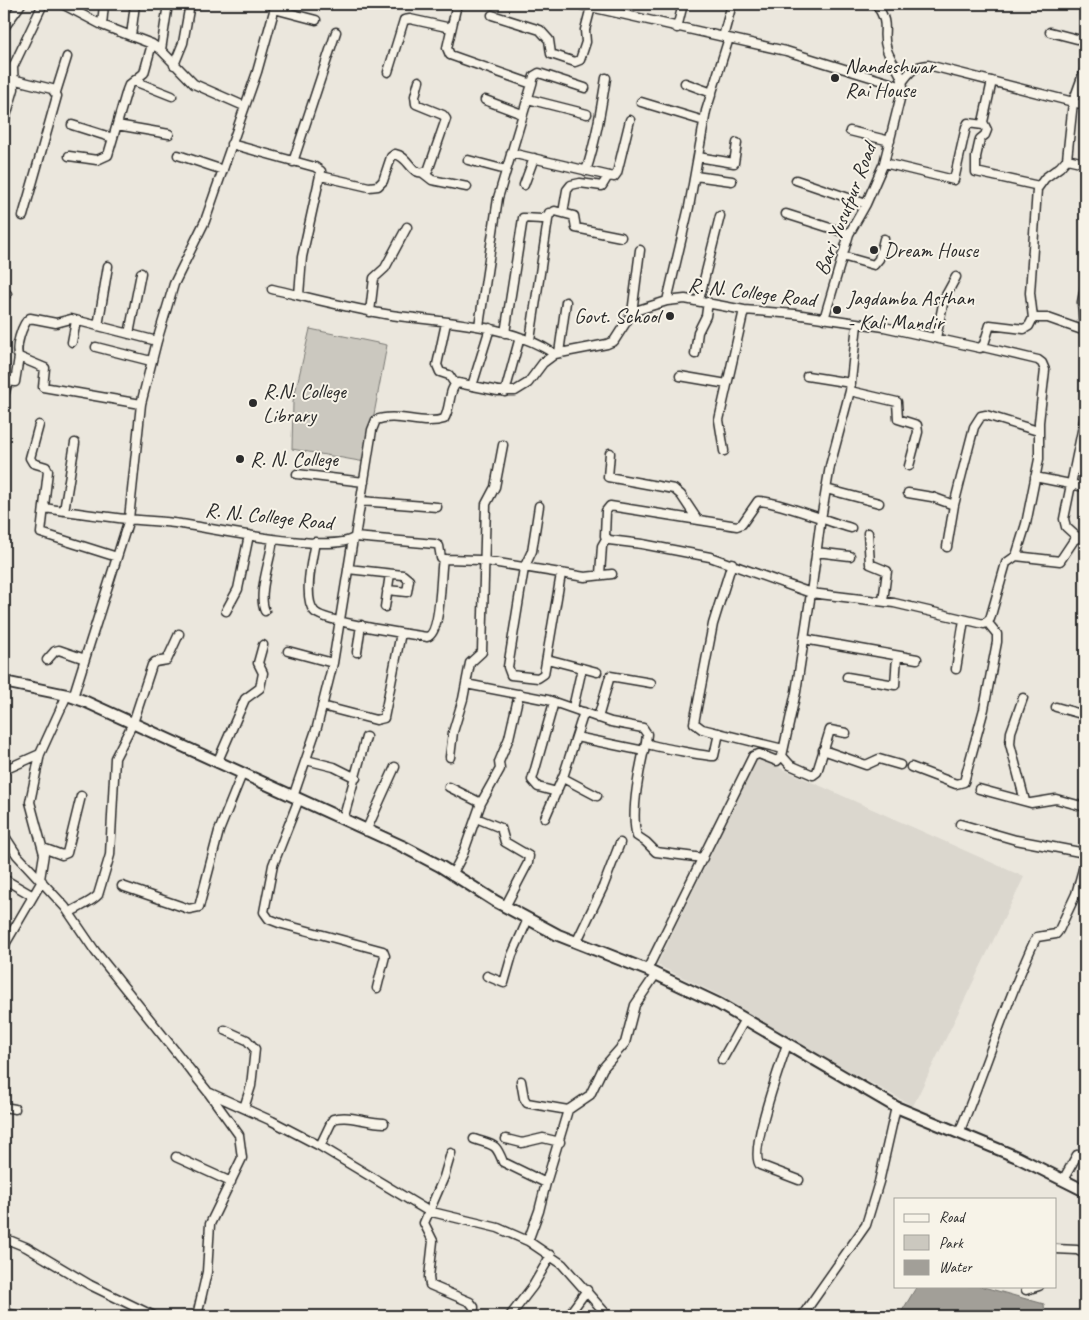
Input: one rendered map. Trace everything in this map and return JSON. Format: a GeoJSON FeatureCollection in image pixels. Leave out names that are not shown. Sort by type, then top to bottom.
{"type":"FeatureCollection","features":[{"type":"Feature","properties":{"kind":"main road"},"geometry":{"type":"LineString","coordinates":[[5,685],[70,696],[133,722],[217,763],[402,846],[505,907],[576,943],[651,972],[712,1000],[896,1107],[1017,1157],[1085,1191]]}},
{"type":"Feature","properties":{"kind":"street"},"geometry":{"type":"LineString","coordinates":[[4,28],[21,4]]}},
{"type":"Feature","properties":{"kind":"street"},"geometry":{"type":"LineString","coordinates":[[4,123],[14,89],[12,79],[13,66],[43,4]]}},
{"type":"Feature","properties":{"kind":"street"},"geometry":{"type":"LineString","coordinates":[[62,4],[102,25],[152,44],[161,50],[194,84],[244,106]]}},
{"type":"Feature","properties":{"kind":"street"},"geometry":{"type":"LineString","coordinates":[[102,25],[104,4]]}},
{"type":"Feature","properties":{"kind":"street"},"geometry":{"type":"LineString","coordinates":[[130,36],[135,4]]}},
{"type":"Feature","properties":{"kind":"street"},"geometry":{"type":"LineString","coordinates":[[161,50],[168,4]]}},
{"type":"Feature","properties":{"kind":"street"},"geometry":{"type":"LineString","coordinates":[[174,65],[182,43],[190,4]]}},
{"type":"Feature","properties":{"kind":"street"},"geometry":{"type":"LineString","coordinates":[[457,4],[447,48],[450,55],[532,84]]}},
{"type":"Feature","properties":{"kind":"street"},"geometry":{"type":"LineString","coordinates":[[577,4],[807,57],[903,84]]}},
{"type":"Feature","properties":{"kind":"street"},"geometry":{"type":"LineString","coordinates":[[677,28],[683,4]]}},
{"type":"Feature","properties":{"kind":"street"},"geometry":{"type":"LineString","coordinates":[[667,301],[695,176],[704,121],[726,38],[732,4]]}},
{"type":"Feature","properties":{"kind":"street"},"geometry":{"type":"LineString","coordinates":[[876,4],[885,19],[887,51],[903,84]]}},
{"type":"Feature","properties":{"kind":"street"},"geometry":{"type":"LineString","coordinates":[[4,946],[41,880],[43,848],[32,818],[30,802],[40,754],[70,696],[85,659],[129,520],[141,404],[156,341],[174,284],[205,221],[257,72],[275,6],[316,20]]}},
{"type":"Feature","properties":{"kind":"street"},"geometry":{"type":"LineString","coordinates":[[492,15],[540,30],[549,40],[552,54],[575,62],[580,60],[585,46],[585,30],[591,7]]}},
{"type":"Feature","properties":{"kind":"street"},"geometry":{"type":"LineString","coordinates":[[388,72],[404,20],[410,19],[451,28]]}},
{"type":"Feature","properties":{"kind":"street"},"geometry":{"type":"LineString","coordinates":[[292,162],[336,32]]}},
{"type":"Feature","properties":{"kind":"street"},"geometry":{"type":"LineString","coordinates":[[1050,32],[1085,40]]}},
{"type":"Feature","properties":{"kind":"street"},"geometry":{"type":"LineString","coordinates":[[69,156],[97,160],[104,159],[110,150],[127,90],[144,73],[152,44]]}},
{"type":"Feature","properties":{"kind":"street"},"geometry":{"type":"LineString","coordinates":[[23,216],[56,101],[56,92],[68,57]]}},
{"type":"Feature","properties":{"kind":"street"},"geometry":{"type":"LineString","coordinates":[[903,84],[913,69],[928,66],[1085,105]]}},
{"type":"Feature","properties":{"kind":"street"},"geometry":{"type":"LineString","coordinates":[[983,347],[990,325],[1024,330],[1033,318],[1030,293],[1038,186],[1067,159],[1073,102],[1085,69]]}},
{"type":"Feature","properties":{"kind":"street"},"geometry":{"type":"LineString","coordinates":[[479,326],[497,207],[534,76],[540,73],[585,88]]}},
{"type":"Feature","properties":{"kind":"street"},"geometry":{"type":"LineString","coordinates":[[586,171],[595,144],[596,128],[606,78]]}},
{"type":"Feature","properties":{"kind":"street"},"geometry":{"type":"LineString","coordinates":[[12,79],[41,86],[56,92]]}},
{"type":"Feature","properties":{"kind":"street"},"geometry":{"type":"LineString","coordinates":[[134,81],[172,96]]}},
{"type":"Feature","properties":{"kind":"street"},"geometry":{"type":"LineString","coordinates":[[419,82],[415,96],[416,104],[443,115],[446,119],[429,168],[423,173]]}},
{"type":"Feature","properties":{"kind":"street"},"geometry":{"type":"LineString","coordinates":[[992,82],[983,125],[986,127],[986,135],[979,142],[976,170],[979,173],[1038,186]]}},
{"type":"Feature","properties":{"kind":"street"},"geometry":{"type":"LineString","coordinates":[[686,83],[712,93]]}},
{"type":"Feature","properties":{"kind":"street","name":"Bari Yusufpur Road"},"geometry":{"type":"LineString","coordinates":[[824,318],[849,234],[866,204],[884,163],[903,84]]}},
{"type":"Feature","properties":{"kind":"street"},"geometry":{"type":"LineString","coordinates":[[528,99],[587,114]]}},
{"type":"Feature","properties":{"kind":"street"},"geometry":{"type":"LineString","coordinates":[[485,100],[522,114]]}},
{"type":"Feature","properties":{"kind":"street"},"geometry":{"type":"LineString","coordinates":[[641,102],[704,121]]}},
{"type":"Feature","properties":{"kind":"street"},"geometry":{"type":"LineString","coordinates":[[511,153],[608,176],[616,176],[630,120]]}},
{"type":"Feature","properties":{"kind":"street"},"geometry":{"type":"LineString","coordinates":[[884,163],[949,181],[954,180],[968,123],[983,125]]}},
{"type":"Feature","properties":{"kind":"street"},"geometry":{"type":"LineString","coordinates":[[72,125],[113,138]]}},
{"type":"Feature","properties":{"kind":"street"},"geometry":{"type":"LineString","coordinates":[[117,125],[169,134]]}},
{"type":"Feature","properties":{"kind":"street"},"geometry":{"type":"LineString","coordinates":[[850,131],[890,141]]}},
{"type":"Feature","properties":{"kind":"street"},"geometry":{"type":"LineString","coordinates":[[698,157],[734,163],[737,143]]}},
{"type":"Feature","properties":{"kind":"street"},"geometry":{"type":"LineString","coordinates":[[232,144],[319,168],[321,176],[302,257],[299,295]]}},
{"type":"Feature","properties":{"kind":"street"},"geometry":{"type":"LineString","coordinates":[[321,176],[369,187],[378,186],[384,181],[391,158],[395,154],[403,156],[412,169],[423,173],[432,180],[467,188]]}},
{"type":"Feature","properties":{"kind":"street"},"geometry":{"type":"LineString","coordinates":[[178,155],[223,170]]}},
{"type":"Feature","properties":{"kind":"street"},"geometry":{"type":"LineString","coordinates":[[960,156],[976,160]]}},
{"type":"Feature","properties":{"kind":"street"},"geometry":{"type":"LineString","coordinates":[[524,185],[534,158]]}},
{"type":"Feature","properties":{"kind":"street"},"geometry":{"type":"LineString","coordinates":[[1067,159],[1085,163]]}},
{"type":"Feature","properties":{"kind":"street"},"geometry":{"type":"LineString","coordinates":[[468,160],[506,170]]}},
{"type":"Feature","properties":{"kind":"street"},"geometry":{"type":"LineString","coordinates":[[563,213],[567,190],[571,185],[580,183],[602,186],[608,176]]}},
{"type":"Feature","properties":{"kind":"street"},"geometry":{"type":"LineString","coordinates":[[695,176],[732,181]]}},
{"type":"Feature","properties":{"kind":"street"},"geometry":{"type":"LineString","coordinates":[[796,180],[866,204]]}},
{"type":"Feature","properties":{"kind":"street"},"geometry":{"type":"LineString","coordinates":[[505,332],[522,220],[526,218],[542,219],[555,211],[574,216],[576,228],[621,236]]}},
{"type":"Feature","properties":{"kind":"street"},"geometry":{"type":"LineString","coordinates":[[530,340],[549,213]]}},
{"type":"Feature","properties":{"kind":"street"},"geometry":{"type":"LineString","coordinates":[[786,214],[849,234]]}},
{"type":"Feature","properties":{"kind":"street"},"geometry":{"type":"LineString","coordinates":[[699,300],[720,216]]}},
{"type":"Feature","properties":{"kind":"street"},"geometry":{"type":"LineString","coordinates":[[370,312],[374,278],[388,263],[407,227]]}},
{"type":"Feature","properties":{"kind":"street"},"geometry":{"type":"LineString","coordinates":[[842,256],[874,265],[879,259],[884,239]]}},
{"type":"Feature","properties":{"kind":"street"},"geometry":{"type":"LineString","coordinates":[[272,289],[370,312],[490,328],[530,340],[557,353],[600,346],[614,341],[632,313],[640,250]]}},
{"type":"Feature","properties":{"kind":"street"},"geometry":{"type":"LineString","coordinates":[[98,326],[108,266]]}},
{"type":"Feature","properties":{"kind":"street"},"geometry":{"type":"LineString","coordinates":[[129,334],[141,273]]}},
{"type":"Feature","properties":{"kind":"street"},"geometry":{"type":"LineString","coordinates":[[936,338],[944,298],[956,277]]}},
{"type":"Feature","properties":{"kind":"street"},"geometry":{"type":"LineString","coordinates":[[1033,318],[1048,318],[1085,330],[1082,302],[1085,288]]}},
{"type":"Feature","properties":{"kind":"street","name":"R. N. College Road"},"geometry":{"type":"LineString","coordinates":[[632,313],[667,301],[699,300],[744,310],[776,311],[936,338],[980,348],[983,347],[1042,363],[1045,370],[1038,431]]}},
{"type":"Feature","properties":{"kind":"street"},"geometry":{"type":"LineString","coordinates":[[446,323],[437,365],[440,372],[449,375],[455,384],[505,392],[522,388],[557,353],[566,302]]}},
{"type":"Feature","properties":{"kind":"street"},"geometry":{"type":"LineString","coordinates":[[695,354],[698,332],[706,316],[708,302]]}},
{"type":"Feature","properties":{"kind":"street"},"geometry":{"type":"LineString","coordinates":[[724,451],[718,424],[744,310]]}},
{"type":"Feature","properties":{"kind":"street"},"geometry":{"type":"LineString","coordinates":[[4,396],[6,380],[15,382],[20,357],[17,350],[27,319],[33,318],[56,323],[68,318],[156,341]]}},
{"type":"Feature","properties":{"kind":"street"},"geometry":{"type":"LineString","coordinates":[[72,342],[76,321]]}},
{"type":"Feature","properties":{"kind":"street"},"geometry":{"type":"LineString","coordinates":[[528,1241],[540,1211],[546,1183],[560,1142],[568,1110],[590,1095],[603,1068],[625,1043],[635,1005],[703,858],[753,756],[759,754],[777,761],[782,752],[804,639],[826,489],[851,387],[857,324]]}},
{"type":"Feature","properties":{"kind":"street"},"geometry":{"type":"LineString","coordinates":[[472,386],[490,328]]}},
{"type":"Feature","properties":{"kind":"street"},"geometry":{"type":"LineString","coordinates":[[505,392],[520,337]]}},
{"type":"Feature","properties":{"kind":"street"},"geometry":{"type":"LineString","coordinates":[[96,347],[151,360]]}},
{"type":"Feature","properties":{"kind":"street"},"geometry":{"type":"LineString","coordinates":[[20,357],[45,368],[42,387],[141,404]]}},
{"type":"Feature","properties":{"kind":"street"},"geometry":{"type":"LineString","coordinates":[[680,376],[727,384]]}},
{"type":"Feature","properties":{"kind":"street"},"geometry":{"type":"LineString","coordinates":[[807,376],[851,387],[897,402],[898,419],[917,425],[918,432],[909,466]]}},
{"type":"Feature","properties":{"kind":"street","name":"R. N. College Road"},"geometry":{"type":"LineString","coordinates":[[44,508],[129,520],[180,524],[273,539],[343,542],[354,538],[372,430],[376,420],[387,418],[444,419],[455,384]]}},
{"type":"Feature","properties":{"kind":"street"},"geometry":{"type":"LineString","coordinates":[[947,547],[954,505],[973,430],[982,416],[989,416],[1038,431],[1039,451],[1026,524],[1016,556],[1006,563],[1003,569],[988,623]]}},
{"type":"Feature","properties":{"kind":"street"},"geometry":{"type":"LineString","coordinates":[[1077,537],[1064,522],[1085,416]]}},
{"type":"Feature","properties":{"kind":"street"},"geometry":{"type":"LineString","coordinates":[[39,425],[30,458],[33,463],[46,468],[48,471],[41,529],[44,536],[117,557]]}},
{"type":"Feature","properties":{"kind":"street"},"geometry":{"type":"LineString","coordinates":[[64,511],[75,443]]}},
{"type":"Feature","properties":{"kind":"street"},"geometry":{"type":"LineString","coordinates":[[450,757],[453,732],[471,660],[482,652],[486,504],[495,487],[504,445]]}},
{"type":"Feature","properties":{"kind":"street"},"geometry":{"type":"LineString","coordinates":[[610,453],[608,477],[674,489],[681,495],[696,519]]}},
{"type":"Feature","properties":{"kind":"street"},"geometry":{"type":"LineString","coordinates":[[297,474],[364,482]]}},
{"type":"Feature","properties":{"kind":"street"},"geometry":{"type":"LineString","coordinates":[[1035,477],[1070,486],[1085,487]]}},
{"type":"Feature","properties":{"kind":"street"},"geometry":{"type":"LineString","coordinates":[[826,489],[880,504]]}},
{"type":"Feature","properties":{"kind":"street"},"geometry":{"type":"LineString","coordinates":[[908,493],[932,497],[954,505]]}},
{"type":"Feature","properties":{"kind":"street"},"geometry":{"type":"LineString","coordinates":[[361,501],[437,507]]}},
{"type":"Feature","properties":{"kind":"street"},"geometry":{"type":"LineString","coordinates":[[600,574],[602,546],[606,539],[606,511],[610,506],[737,526],[742,524],[754,504],[763,501],[851,528]]}},
{"type":"Feature","properties":{"kind":"street"},"geometry":{"type":"LineString","coordinates":[[539,506],[532,551],[524,568],[508,670],[511,675],[538,678],[544,674],[561,574]]}},
{"type":"Feature","properties":{"kind":"street"},"geometry":{"type":"LineString","coordinates":[[868,532],[870,564],[887,571],[883,601]]}},
{"type":"Feature","properties":{"kind":"street"},"geometry":{"type":"LineString","coordinates":[[1016,556],[1060,560],[1077,537],[1085,534]]}},
{"type":"Feature","properties":{"kind":"street"},"geometry":{"type":"LineString","coordinates":[[226,611],[238,589],[249,535]]}},
{"type":"Feature","properties":{"kind":"street"},"geometry":{"type":"LineString","coordinates":[[315,542],[309,579],[312,607],[320,615],[341,621],[426,637],[432,634],[441,596],[440,573],[443,559],[440,556],[439,546],[434,544],[354,538],[341,621],[333,663],[296,798],[274,865],[264,912],[269,919],[282,924],[383,950],[385,956],[377,988]]}},
{"type":"Feature","properties":{"kind":"street"},"geometry":{"type":"LineString","coordinates":[[265,611],[261,597],[271,559],[273,539]]}},
{"type":"Feature","properties":{"kind":"street"},"geometry":{"type":"LineString","coordinates":[[606,539],[732,563],[811,593],[883,601],[978,624],[988,623]]}},
{"type":"Feature","properties":{"kind":"street"},"geometry":{"type":"LineString","coordinates":[[816,552],[850,556]]}},
{"type":"Feature","properties":{"kind":"street"},"geometry":{"type":"LineString","coordinates":[[443,559],[485,560],[561,574],[591,577],[600,574],[612,574]]}},
{"type":"Feature","properties":{"kind":"street"},"geometry":{"type":"LineString","coordinates":[[732,563],[713,624],[694,718],[697,726],[782,752],[790,764],[813,775],[817,772],[830,730],[846,733]]}},
{"type":"Feature","properties":{"kind":"street"},"geometry":{"type":"LineString","coordinates":[[348,569],[407,577],[410,584],[407,592],[387,590]]}},
{"type":"Feature","properties":{"kind":"street"},"geometry":{"type":"LineString","coordinates":[[385,607],[390,574]]}},
{"type":"Feature","properties":{"kind":"street"},"geometry":{"type":"LineString","coordinates":[[956,669],[964,620]]}},
{"type":"Feature","properties":{"kind":"street"},"geometry":{"type":"LineString","coordinates":[[911,767],[956,784],[964,782],[982,717],[998,642],[996,634],[988,623]]}},
{"type":"Feature","properties":{"kind":"street"},"geometry":{"type":"LineString","coordinates":[[357,652],[361,625]]}},
{"type":"Feature","properties":{"kind":"street"},"geometry":{"type":"LineString","coordinates":[[322,706],[376,720],[384,718],[401,633]]}},
{"type":"Feature","properties":{"kind":"street"},"geometry":{"type":"LineString","coordinates":[[70,913],[82,904],[95,899],[100,889],[110,855],[114,765],[118,750],[133,722],[152,665],[155,662],[167,660],[179,634]]}},
{"type":"Feature","properties":{"kind":"street"},"geometry":{"type":"LineString","coordinates":[[804,639],[917,659]]}},
{"type":"Feature","properties":{"kind":"street"},"geometry":{"type":"LineString","coordinates":[[217,763],[245,699],[260,688],[263,673],[258,663],[263,645]]}},
{"type":"Feature","properties":{"kind":"street"},"geometry":{"type":"LineString","coordinates":[[47,660],[55,651],[59,650],[85,659]]}},
{"type":"Feature","properties":{"kind":"street"},"geometry":{"type":"LineString","coordinates":[[288,651],[333,663]]}},
{"type":"Feature","properties":{"kind":"street"},"geometry":{"type":"LineString","coordinates":[[847,677],[895,685],[897,656]]}},
{"type":"Feature","properties":{"kind":"street"},"geometry":{"type":"LineString","coordinates":[[547,659],[597,672]]}},
{"type":"Feature","properties":{"kind":"street"},"geometry":{"type":"LineString","coordinates":[[573,708],[582,668]]}},
{"type":"Feature","properties":{"kind":"street"},"geometry":{"type":"LineString","coordinates":[[598,718],[610,676],[651,683]]}},
{"type":"Feature","properties":{"kind":"street"},"geometry":{"type":"LineString","coordinates":[[466,684],[554,702],[598,718],[643,728],[647,734],[638,776],[635,826],[637,836],[656,852],[703,858]]}},
{"type":"Feature","properties":{"kind":"street"},"geometry":{"type":"LineString","coordinates":[[452,875],[463,854],[481,803],[500,768],[499,762],[509,738],[519,694]]}},
{"type":"Feature","properties":{"kind":"street"},"geometry":{"type":"LineString","coordinates":[[1023,698],[1011,732],[1010,744],[1025,801]]}},
{"type":"Feature","properties":{"kind":"street"},"geometry":{"type":"LineString","coordinates":[[554,702],[532,780],[538,787],[557,792]]}},
{"type":"Feature","properties":{"kind":"street"},"geometry":{"type":"LineString","coordinates":[[1056,707],[1085,715]]}},
{"type":"Feature","properties":{"kind":"street"},"geometry":{"type":"LineString","coordinates":[[545,818],[557,792],[584,712]]}},
{"type":"Feature","properties":{"kind":"street"},"geometry":{"type":"LineString","coordinates":[[646,742],[711,757],[715,752],[719,733]]}},
{"type":"Feature","properties":{"kind":"street"},"geometry":{"type":"LineString","coordinates":[[343,820],[366,737]]}},
{"type":"Feature","properties":{"kind":"street"},"geometry":{"type":"LineString","coordinates":[[576,738],[644,751]]}},
{"type":"Feature","properties":{"kind":"street"},"geometry":{"type":"LineString","coordinates":[[823,750],[866,765],[880,759],[900,765]]}},
{"type":"Feature","properties":{"kind":"street"},"geometry":{"type":"LineString","coordinates":[[4,770],[40,754]]}},
{"type":"Feature","properties":{"kind":"street"},"geometry":{"type":"LineString","coordinates":[[306,760],[326,764],[356,778]]}},
{"type":"Feature","properties":{"kind":"street"},"geometry":{"type":"LineString","coordinates":[[366,831],[395,768]]}},
{"type":"Feature","properties":{"kind":"street"},"geometry":{"type":"LineString","coordinates":[[122,886],[189,909],[199,907],[220,832],[242,774]]}},
{"type":"Feature","properties":{"kind":"street"},"geometry":{"type":"LineString","coordinates":[[562,778],[597,796]]}},
{"type":"Feature","properties":{"kind":"street"},"geometry":{"type":"LineString","coordinates":[[449,787],[481,803]]}},
{"type":"Feature","properties":{"kind":"street"},"geometry":{"type":"LineString","coordinates":[[979,789],[1037,803],[1056,799],[1085,808]]}},
{"type":"Feature","properties":{"kind":"street"},"geometry":{"type":"LineString","coordinates":[[43,848],[62,855],[68,853],[81,796]]}},
{"type":"Feature","properties":{"kind":"street"},"geometry":{"type":"LineString","coordinates":[[476,818],[501,828],[505,842],[529,856],[528,863],[505,907]]}},
{"type":"Feature","properties":{"kind":"street"},"geometry":{"type":"LineString","coordinates":[[960,824],[1016,840],[1085,853]]}},
{"type":"Feature","properties":{"kind":"street"},"geometry":{"type":"LineString","coordinates":[[4,835],[17,855],[70,913],[95,951],[235,1128],[241,1142],[242,1158],[210,1224],[207,1272],[196,1316]]}},
{"type":"Feature","properties":{"kind":"street"},"geometry":{"type":"LineString","coordinates":[[576,943],[603,887],[620,843]]}},
{"type":"Feature","properties":{"kind":"street"},"geometry":{"type":"LineString","coordinates":[[959,1133],[988,1061],[1004,1010],[1030,949],[1037,937],[1056,934],[1059,930],[1076,894],[1085,862]]}},
{"type":"Feature","properties":{"kind":"street"},"geometry":{"type":"LineString","coordinates":[[4,879],[33,896]]}},
{"type":"Feature","properties":{"kind":"street"},"geometry":{"type":"LineString","coordinates":[[486,976],[504,983],[512,955],[528,919]]}},
{"type":"Feature","properties":{"kind":"street"},"geometry":{"type":"LineString","coordinates":[[722,1060],[745,1019]]}},
{"type":"Feature","properties":{"kind":"street"},"geometry":{"type":"LineString","coordinates":[[225,1030],[246,1040],[255,1050],[252,1086],[244,1108]]}},
{"type":"Feature","properties":{"kind":"street"},"geometry":{"type":"LineString","coordinates":[[787,1044],[760,1131],[756,1158],[760,1165],[799,1180]]}},
{"type":"Feature","properties":{"kind":"street"},"geometry":{"type":"LineString","coordinates":[[521,1081],[524,1098],[527,1103],[568,1110]]}},
{"type":"Feature","properties":{"kind":"street"},"geometry":{"type":"LineString","coordinates":[[208,1092],[320,1146],[428,1211],[498,1228],[528,1241],[551,1255],[587,1290],[608,1316]]}},
{"type":"Feature","properties":{"kind":"street"},"geometry":{"type":"LineString","coordinates":[[4,1107],[14,1108]]}},
{"type":"Feature","properties":{"kind":"street"},"geometry":{"type":"LineString","coordinates":[[802,1316],[866,1225],[879,1182],[896,1107]]}},
{"type":"Feature","properties":{"kind":"street"},"geometry":{"type":"LineString","coordinates":[[320,1146],[333,1119],[346,1117],[367,1122],[384,1122]]}},
{"type":"Feature","properties":{"kind":"street"},"geometry":{"type":"LineString","coordinates":[[506,1139],[522,1143],[543,1138],[560,1142]]}},
{"type":"Feature","properties":{"kind":"street"},"geometry":{"type":"LineString","coordinates":[[474,1140],[496,1148],[499,1150],[503,1162],[546,1183]]}},
{"type":"Feature","properties":{"kind":"street"},"geometry":{"type":"LineString","coordinates":[[451,1153],[444,1177],[428,1211],[424,1226],[432,1238],[433,1245],[429,1277],[430,1285],[470,1302],[474,1307],[473,1316]]}},
{"type":"Feature","properties":{"kind":"street"},"geometry":{"type":"LineString","coordinates":[[1063,1180],[1077,1154],[1085,1154]]}},
{"type":"Feature","properties":{"kind":"street"},"geometry":{"type":"LineString","coordinates":[[176,1157],[232,1182]]}},
{"type":"Feature","properties":{"kind":"street"},"geometry":{"type":"LineString","coordinates":[[4,1238],[26,1247],[90,1285],[154,1316]]}},
{"type":"Feature","properties":{"kind":"street"},"geometry":{"type":"LineString","coordinates":[[1056,1249],[1077,1250],[1085,1254]]}},
{"type":"Feature","properties":{"kind":"street"},"geometry":{"type":"LineString","coordinates":[[510,1316],[533,1286],[551,1255]]}},
{"type":"Feature","properties":{"kind":"street"},"geometry":{"type":"LineString","coordinates":[[1026,1290],[1032,1288]]}},
{"type":"Feature","properties":{"kind":"street"},"geometry":{"type":"LineString","coordinates":[[568,1316],[587,1290]]}},
{"type":"Feature","properties":{"kind":"street"},"geometry":{"type":"LineString","coordinates":[[4,1313],[21,1316]]}},
{"type":"Feature","properties":{"kind":"shaded area"},"geometry":{"type":"Polygon","coordinates":[[[758,758],[1024,877],[913,1106],[807,1048],[721,996],[657,965],[758,758]]]}},
{"type":"Feature","properties":{"kind":"green space"},"geometry":{"type":"Polygon","coordinates":[[[310,329],[387,345],[365,462],[292,449],[293,402],[310,329]]]}},
{"type":"Feature","properties":{"kind":"water"},"geometry":{"type":"Polygon","coordinates":[[[916,1288],[987,1288],[1044,1304],[1045,1316],[899,1316],[916,1288]]]}},
{"type":"Feature","properties":{"kind":"place","name":"Nandeshwar Rai House"},"geometry":{"type":"Point","coordinates":[835,78]}},
{"type":"Feature","properties":{"kind":"place","name":"Dream House"},"geometry":{"type":"Point","coordinates":[874,250]}},
{"type":"Feature","properties":{"kind":"place","name":"Jagdamba Asthan - Kali Mandir"},"geometry":{"type":"Point","coordinates":[837,310]}},
{"type":"Feature","properties":{"kind":"place","name":"Govt. School"},"geometry":{"type":"Point","coordinates":[670,316]}},
{"type":"Feature","properties":{"kind":"place","name":"R.N. College Library"},"geometry":{"type":"Point","coordinates":[253,403]}},
{"type":"Feature","properties":{"kind":"place","name":"R. N. College"},"geometry":{"type":"Point","coordinates":[240,459]}}]}
